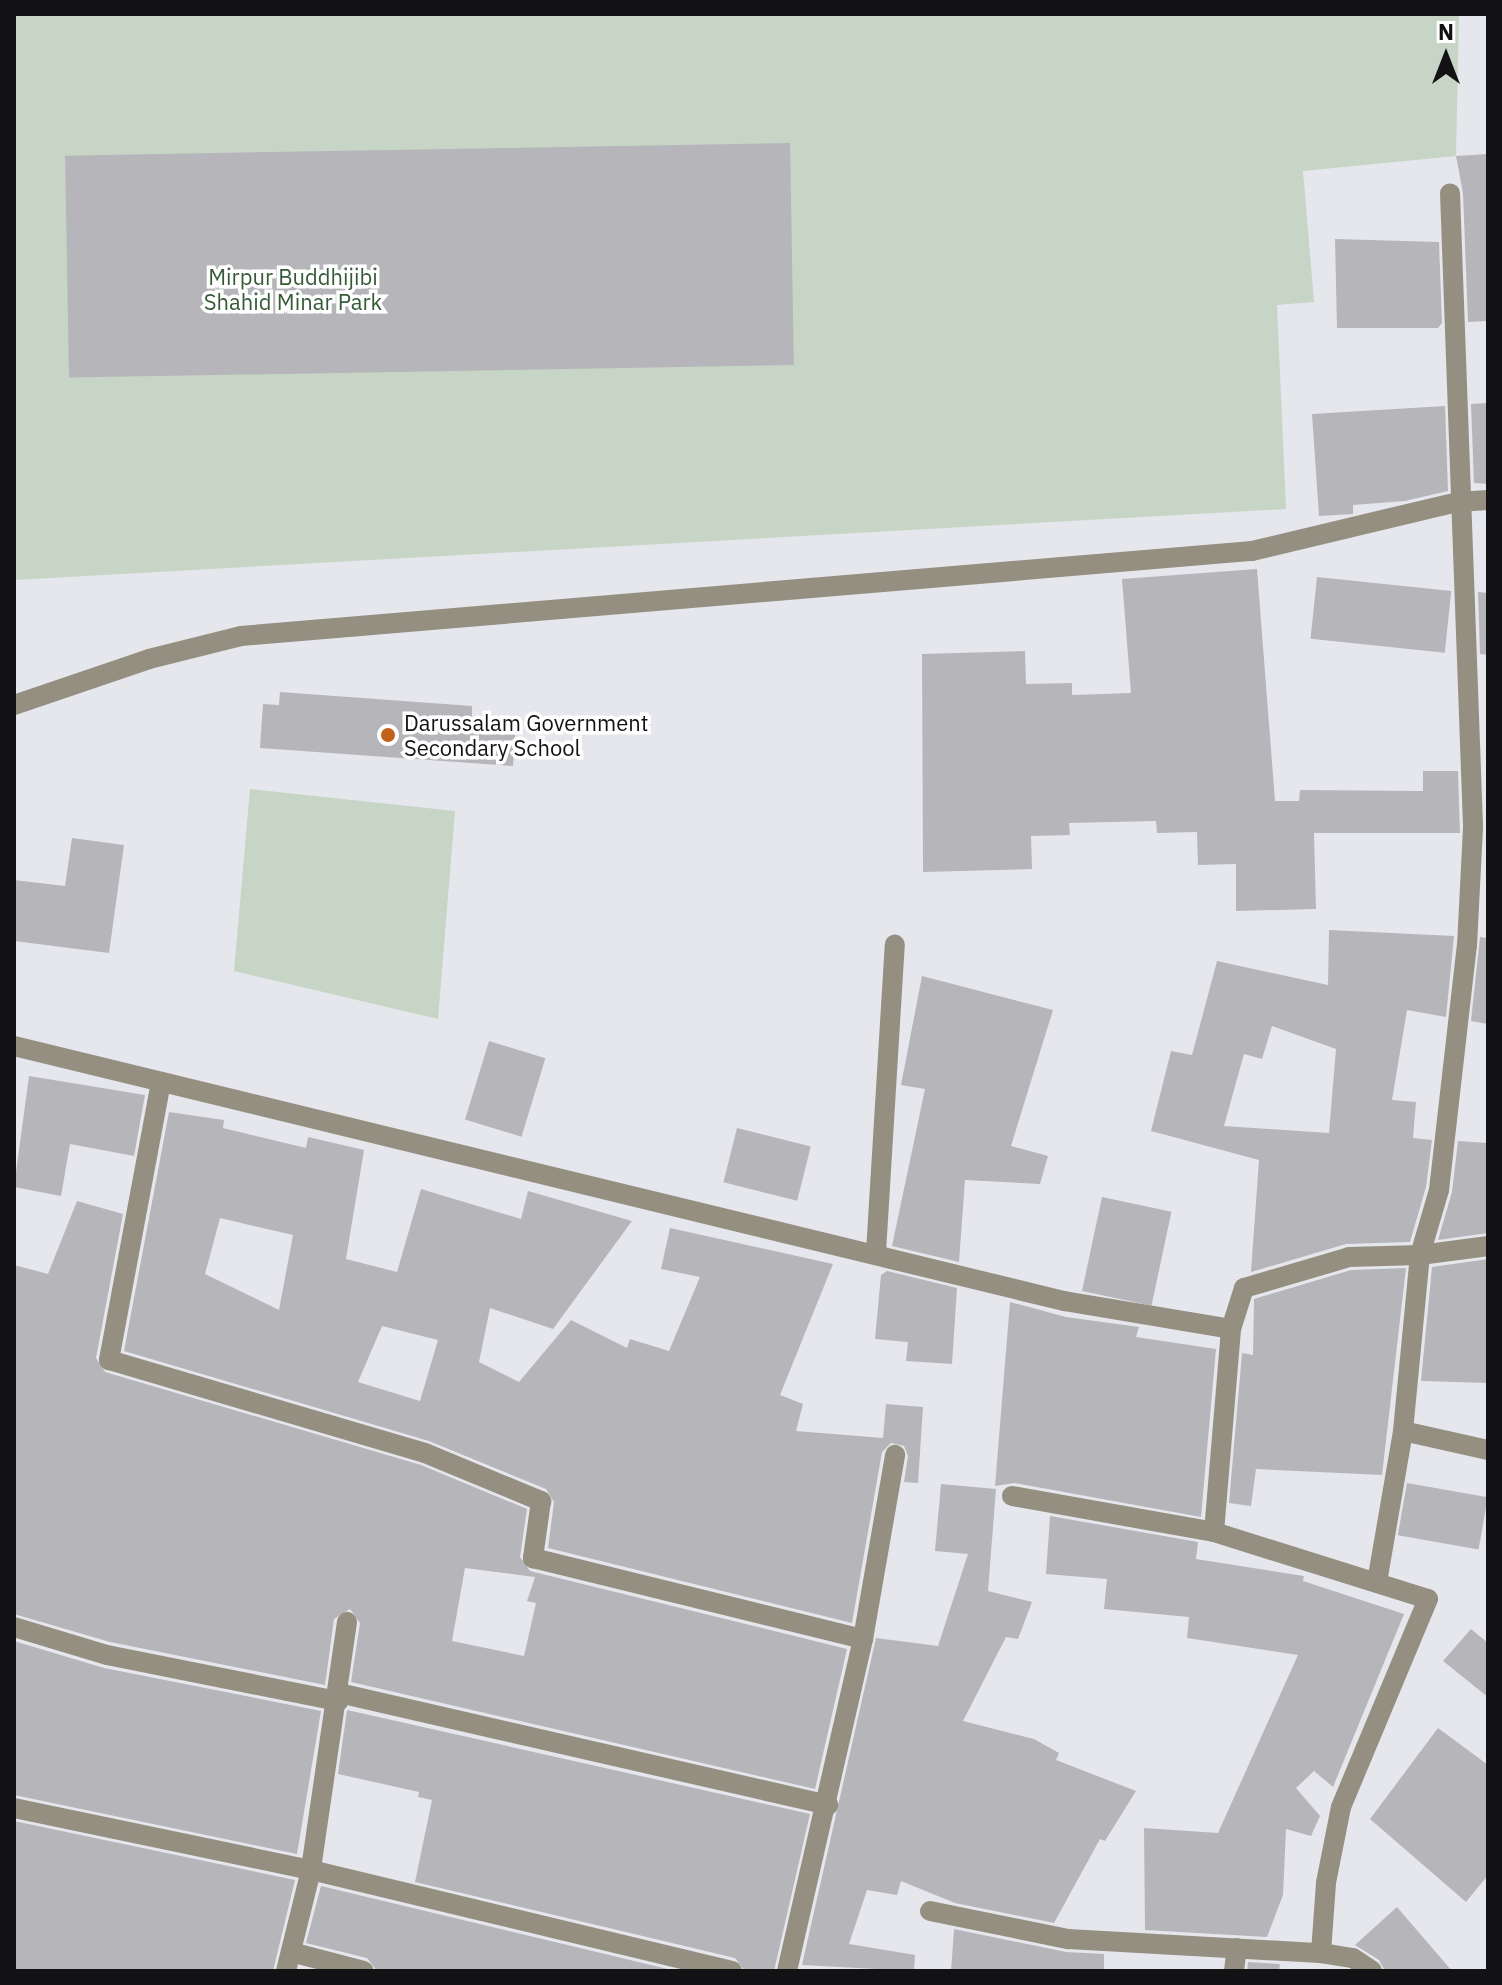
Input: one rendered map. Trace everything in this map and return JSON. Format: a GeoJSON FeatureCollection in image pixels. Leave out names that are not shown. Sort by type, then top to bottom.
{"type":"FeatureCollection","features":[{"type":"Feature","properties":{"kind":"street"},"geometry":{"type":"LineString","coordinates":[[1377,1582],[1403,1431],[1420,1255],[1439,1190],[1467,946],[1472,856],[1464,528],[1458,502],[1450,193]]}},
{"type":"Feature","properties":{"kind":"street"},"geometry":{"type":"LineString","coordinates":[[14,705],[149,659],[241,636],[1252,551],[1458,502],[1488,500]]}},
{"type":"Feature","properties":{"kind":"street"},"geometry":{"type":"LineString","coordinates":[[876,1252],[895,945]]}},
{"type":"Feature","properties":{"kind":"street"},"geometry":{"type":"LineString","coordinates":[[14,1046],[503,1162],[668,1207],[876,1252],[1064,1301],[1231,1329]]}},
{"type":"Feature","properties":{"kind":"street"},"geometry":{"type":"LineString","coordinates":[[161,1082],[109,1360],[425,1453],[541,1501],[533,1558],[863,1639]]}},
{"type":"Feature","properties":{"kind":"street"},"geometry":{"type":"LineString","coordinates":[[1214,1532],[1231,1329],[1244,1288],[1349,1257],[1420,1255],[1488,1246]]}},
{"type":"Feature","properties":{"kind":"street"},"geometry":{"type":"LineString","coordinates":[[1403,1431],[1488,1450]]}},
{"type":"Feature","properties":{"kind":"street"},"geometry":{"type":"LineString","coordinates":[[787,1971],[828,1805],[863,1639],[895,1455]]}},
{"type":"Feature","properties":{"kind":"street"},"geometry":{"type":"LineString","coordinates":[[1012,1496],[1214,1532],[1428,1599],[1341,1807],[1326,1883],[1321,1953]]}},
{"type":"Feature","properties":{"kind":"street"},"geometry":{"type":"LineString","coordinates":[[347,1622],[311,1870],[289,1961],[364,1971]]}},
{"type":"Feature","properties":{"kind":"street"},"geometry":{"type":"LineString","coordinates":[[14,1627],[107,1655],[338,1697],[828,1805]]}},
{"type":"Feature","properties":{"kind":"street"},"geometry":{"type":"LineString","coordinates":[[14,1808],[311,1870],[732,1971]]}},
{"type":"Feature","properties":{"kind":"street"},"geometry":{"type":"LineString","coordinates":[[930,1911],[1068,1939],[1321,1953],[1353,1958],[1372,1971]]}},
{"type":"Feature","properties":{"kind":"street"},"geometry":{"type":"LineString","coordinates":[[1234,1971],[1237,1948]]}},
{"type":"Feature","properties":{"kind":"green space","name":"Mirpur Buddhijibi Shahid Minar Park"},"geometry":{"type":"Polygon","coordinates":[[[14,14],[1459,14],[1456,156],[1303,171],[1314,302],[1277,305],[1286,509],[14,580],[14,14]]]}},
{"type":"Feature","properties":{"kind":"green space"},"geometry":{"type":"Polygon","coordinates":[[[250,789],[455,811],[438,1019],[234,971],[250,789]]]}},
{"type":"Feature","properties":{"kind":"building"},"geometry":{"type":"Polygon","coordinates":[[[790,143],[794,365],[69,378],[65,156],[790,143]]]}},
{"type":"Feature","properties":{"kind":"building"},"geometry":{"type":"Polygon","coordinates":[[[1488,154],[1488,321],[1468,322],[1463,193],[1456,156],[1488,154]]]}},
{"type":"Feature","properties":{"kind":"building"},"geometry":{"type":"Polygon","coordinates":[[[1335,239],[1439,242],[1442,323],[1438,328],[1337,328],[1335,239]]]}},
{"type":"Feature","properties":{"kind":"building"},"geometry":{"type":"Polygon","coordinates":[[[1488,403],[1488,484],[1474,483],[1471,404],[1488,403]]]}},
{"type":"Feature","properties":{"kind":"building"},"geometry":{"type":"Polygon","coordinates":[[[1445,406],[1448,491],[1405,501],[1353,505],[1353,514],[1319,516],[1312,414],[1445,406]]]}},
{"type":"Feature","properties":{"kind":"building"},"geometry":{"type":"Polygon","coordinates":[[[1257,569],[1275,801],[1299,801],[1300,790],[1423,791],[1423,771],[1458,771],[1460,833],[1314,833],[1316,909],[1236,911],[1236,864],[1198,865],[1197,832],[1157,833],[1156,821],[1069,823],[1070,835],[1031,836],[1032,869],[923,872],[922,654],[1025,651],[1026,684],[1072,683],[1072,695],[1131,693],[1122,579],[1257,569]]]}},
{"type":"Feature","properties":{"kind":"building"},"geometry":{"type":"Polygon","coordinates":[[[1317,577],[1451,591],[1445,653],[1311,639],[1317,577]]]}},
{"type":"Feature","properties":{"kind":"building"},"geometry":{"type":"Polygon","coordinates":[[[1478,592],[1488,593],[1488,655],[1480,654],[1478,592]]]}},
{"type":"Feature","properties":{"kind":"building","name":"Darussalam Government Secondary School"},"geometry":{"type":"Polygon","coordinates":[[[280,692],[472,706],[472,718],[516,721],[513,766],[260,748],[263,704],[279,705],[280,692]]]}},
{"type":"Feature","properties":{"kind":"building"},"geometry":{"type":"Polygon","coordinates":[[[72,838],[124,845],[109,953],[14,941],[14,880],[65,886],[72,838]]]}},
{"type":"Feature","properties":{"kind":"building"},"geometry":{"type":"Polygon","coordinates":[[[1329,930],[1454,936],[1446,1017],[1407,1010],[1392,1100],[1416,1102],[1413,1138],[1432,1140],[1426,1187],[1410,1242],[1346,1244],[1251,1272],[1259,1160],[1151,1131],[1171,1051],[1192,1055],[1217,961],[1328,985],[1329,930]],[[1272,1026],[1262,1059],[1244,1054],[1224,1126],[1329,1133],[1336,1049],[1272,1026]]]}},
{"type":"Feature","properties":{"kind":"building"},"geometry":{"type":"Polygon","coordinates":[[[1480,937],[1488,938],[1488,1024],[1471,1021],[1480,937]]]}},
{"type":"Feature","properties":{"kind":"building"},"geometry":{"type":"Polygon","coordinates":[[[922,976],[1053,1010],[1011,1146],[1048,1156],[1040,1184],[965,1180],[959,1262],[892,1246],[925,1089],[901,1085],[922,976]]]}},
{"type":"Feature","properties":{"kind":"building"},"geometry":{"type":"Polygon","coordinates":[[[489,1041],[545,1058],[521,1137],[465,1119],[489,1041]]]}},
{"type":"Feature","properties":{"kind":"building"},"geometry":{"type":"Polygon","coordinates":[[[29,1076],[145,1095],[134,1156],[70,1144],[61,1196],[14,1187],[29,1076]]]}},
{"type":"Feature","properties":{"kind":"building"},"geometry":{"type":"Polygon","coordinates":[[[169,1112],[224,1120],[223,1128],[306,1148],[308,1137],[364,1150],[346,1259],[397,1272],[421,1189],[521,1219],[528,1191],[632,1221],[553,1329],[490,1308],[479,1362],[519,1382],[571,1320],[627,1348],[630,1339],[669,1351],[700,1277],[661,1269],[670,1228],[833,1264],[780,1395],[803,1404],[796,1431],[883,1438],[886,1404],[923,1407],[918,1483],[904,1482],[908,1456],[904,1446],[891,1443],[882,1452],[852,1623],[548,1548],[554,1502],[546,1489],[429,1441],[124,1351],[169,1112]],[[220,1218],[205,1274],[279,1310],[293,1235],[220,1218]],[[382,1326],[358,1382],[420,1401],[438,1340],[382,1326]]]}},
{"type":"Feature","properties":{"kind":"building"},"geometry":{"type":"Polygon","coordinates":[[[737,1128],[811,1146],[797,1201],[723,1182],[737,1128]]]}},
{"type":"Feature","properties":{"kind":"building"},"geometry":{"type":"Polygon","coordinates":[[[1458,1141],[1488,1143],[1488,1233],[1438,1240],[1452,1192],[1458,1141]]]}},
{"type":"Feature","properties":{"kind":"building"},"geometry":{"type":"Polygon","coordinates":[[[1102,1197],[1171,1212],[1151,1306],[1082,1291],[1102,1197]]]}},
{"type":"Feature","properties":{"kind":"building"},"geometry":{"type":"Polygon","coordinates":[[[77,1201],[123,1214],[96,1358],[105,1372],[421,1465],[527,1509],[520,1557],[530,1571],[847,1649],[815,1789],[351,1682],[360,1623],[350,1609],[334,1619],[325,1685],[110,1642],[14,1614],[14,1265],[48,1274],[77,1201]],[[465,1568],[452,1641],[524,1656],[536,1603],[527,1601],[535,1577],[465,1568]]]}},
{"type":"Feature","properties":{"kind":"building"},"geometry":{"type":"Polygon","coordinates":[[[1488,1259],[1488,1383],[1421,1381],[1432,1267],[1488,1259]]]}},
{"type":"Feature","properties":{"kind":"building"},"geometry":{"type":"Polygon","coordinates":[[[1406,1268],[1382,1475],[1256,1469],[1251,1506],[1229,1503],[1242,1353],[1253,1355],[1254,1299],[1351,1270],[1406,1268]]]}},
{"type":"Feature","properties":{"kind":"building"},"geometry":{"type":"Polygon","coordinates":[[[887,1271],[957,1288],[952,1364],[906,1361],[908,1342],[875,1339],[881,1275],[887,1271]]]}},
{"type":"Feature","properties":{"kind":"building"},"geometry":{"type":"Polygon","coordinates":[[[1010,1302],[1066,1317],[1139,1327],[1136,1337],[1216,1349],[1201,1517],[1014,1483],[995,1486],[1010,1302]]]}},
{"type":"Feature","properties":{"kind":"building"},"geometry":{"type":"Polygon","coordinates":[[[1407,1483],[1488,1497],[1479,1549],[1398,1535],[1407,1483]]]}},
{"type":"Feature","properties":{"kind":"building"},"geometry":{"type":"Polygon","coordinates":[[[941,1484],[996,1489],[988,1591],[1032,1602],[1018,1639],[1006,1637],[963,1721],[1034,1739],[1059,1753],[1056,1760],[1136,1791],[1105,1841],[1100,1839],[1054,1923],[955,1903],[901,1881],[897,1895],[867,1890],[849,1944],[915,1955],[914,1971],[802,1965],[876,1638],[938,1646],[968,1554],[935,1551],[941,1484]]]}},
{"type":"Feature","properties":{"kind":"building"},"geometry":{"type":"Polygon","coordinates":[[[1050,1516],[1198,1542],[1196,1559],[1304,1576],[1303,1581],[1404,1614],[1333,1787],[1314,1771],[1296,1788],[1320,1816],[1311,1836],[1286,1829],[1283,1895],[1267,1937],[1145,1930],[1144,1828],[1218,1833],[1298,1655],[1187,1638],[1189,1617],[1104,1609],[1107,1579],[1046,1574],[1050,1516]]]}},
{"type":"Feature","properties":{"kind":"building"},"geometry":{"type":"Polygon","coordinates":[[[1471,1629],[1488,1643],[1488,1697],[1443,1661],[1471,1629]]]}},
{"type":"Feature","properties":{"kind":"building"},"geometry":{"type":"Polygon","coordinates":[[[14,1641],[104,1668],[321,1711],[297,1854],[14,1795],[14,1641]]]}},
{"type":"Feature","properties":{"kind":"building"},"geometry":{"type":"Polygon","coordinates":[[[347,1710],[810,1814],[774,1971],[745,1971],[735,1958],[415,1882],[432,1800],[418,1797],[419,1792],[338,1774],[347,1710]]]}},
{"type":"Feature","properties":{"kind":"building"},"geometry":{"type":"Polygon","coordinates":[[[1438,1728],[1488,1765],[1488,1875],[1466,1902],[1370,1819],[1438,1728]]]}},
{"type":"Feature","properties":{"kind":"building"},"geometry":{"type":"Polygon","coordinates":[[[14,1821],[295,1880],[273,1971],[14,1971],[14,1821]]]}},
{"type":"Feature","properties":{"kind":"building"},"geometry":{"type":"Polygon","coordinates":[[[321,1886],[676,1971],[377,1971],[367,1958],[306,1943],[321,1886]]]}},
{"type":"Feature","properties":{"kind":"building"},"geometry":{"type":"Polygon","coordinates":[[[1397,1907],[1452,1971],[1385,1971],[1379,1960],[1355,1945],[1397,1907]]]}},
{"type":"Feature","properties":{"kind":"building"},"geometry":{"type":"Polygon","coordinates":[[[954,1929],[1066,1952],[1104,1954],[1104,1971],[951,1971],[954,1929]]]}},
{"type":"Feature","properties":{"kind":"building"},"geometry":{"type":"Polygon","coordinates":[[[1248,1962],[1280,1964],[1279,1971],[1247,1971],[1248,1962]]]}},
{"type":"Feature","properties":{"kind":"place","name":"Darussalam Government Secondary School"},"geometry":{"type":"Point","coordinates":[388,735]}}]}
